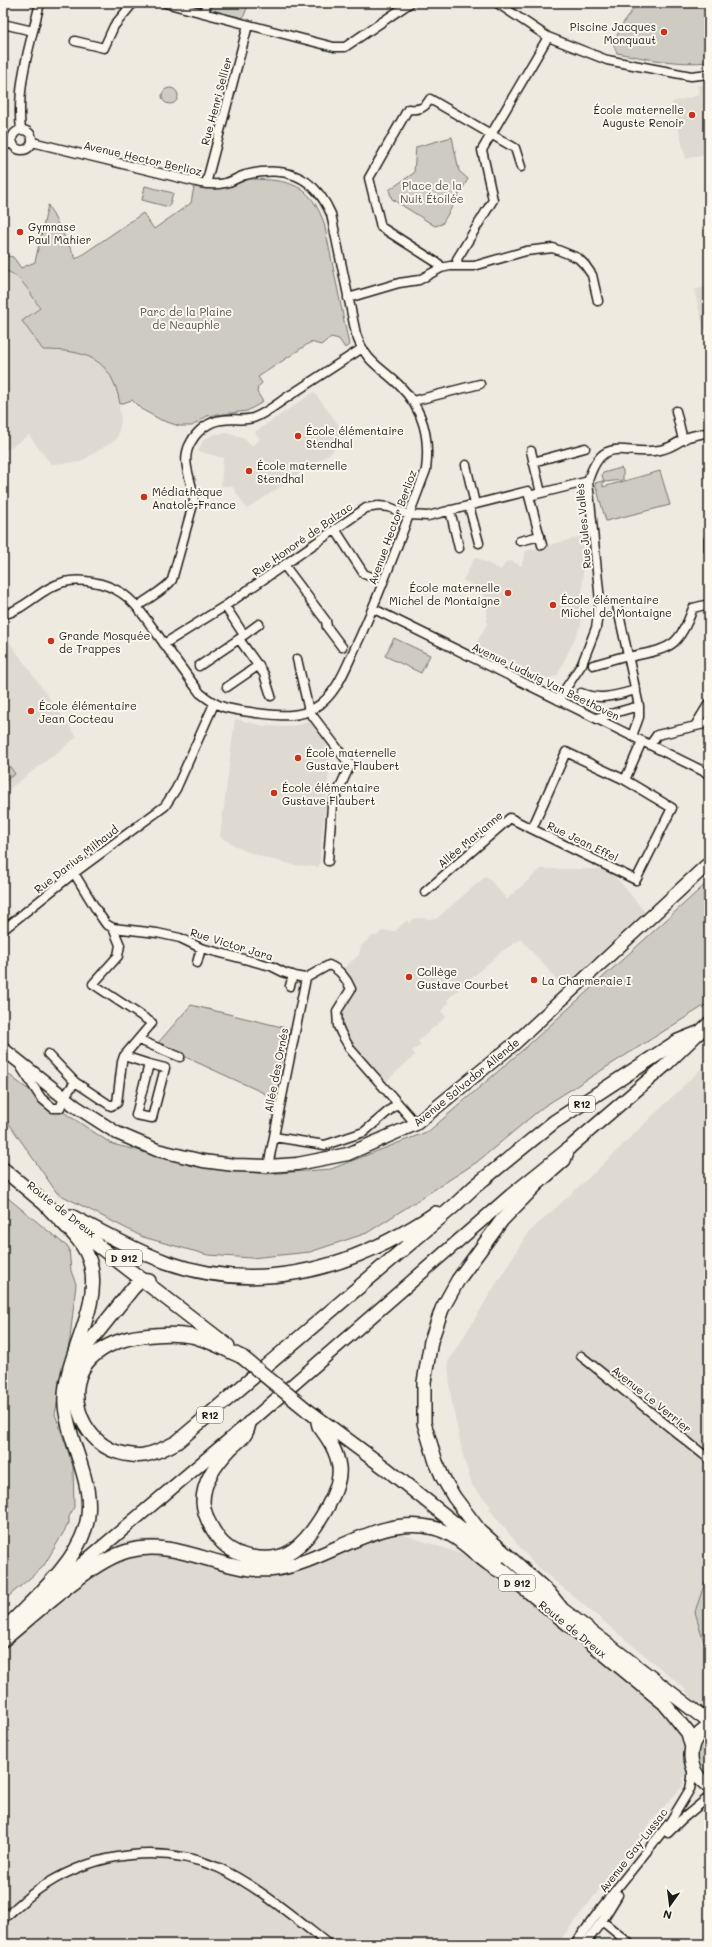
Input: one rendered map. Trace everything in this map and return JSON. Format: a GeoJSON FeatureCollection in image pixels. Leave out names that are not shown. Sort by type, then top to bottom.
{"type":"FeatureCollection","features":[{"type":"Feature","properties":{"kind":"main road","name":"Avenue Salvador Allende"},"geometry":{"type":"LineString","coordinates":[[3,1049],[65,1096],[75,1106],[117,1133],[157,1150],[203,1161],[234,1165],[268,1166],[297,1164],[348,1154],[416,1124],[514,1044],[709,864]]}},
{"type":"Feature","properties":{"kind":"main road","name":"R12"},"geometry":{"type":"LineString","coordinates":[[6,1628],[249,1424],[511,1195],[568,1149],[667,1064],[709,1023]]}},
{"type":"Feature","properties":{"kind":"main road","name":"R12"},"geometry":{"type":"LineString","coordinates":[[242,1357],[193,1336],[173,1333],[133,1337],[114,1342],[90,1359],[84,1369],[76,1396],[79,1412],[84,1425],[94,1439],[110,1450],[142,1456],[158,1452],[177,1442],[454,1206],[474,1187],[554,1122],[678,1041],[698,1033]]}},
{"type":"Feature","properties":{"kind":"main road","name":"R12"},"geometry":{"type":"LineString","coordinates":[[561,1608],[549,1593],[480,1530],[454,1497],[436,1462],[424,1423],[424,1382],[431,1341],[442,1309],[458,1280],[502,1220],[538,1183],[564,1160],[568,1149]]}},
{"type":"Feature","properties":{"kind":"main road","name":"Route de Dreux"},"geometry":{"type":"LineString","coordinates":[[3,1162],[156,1284],[174,1303]]}},
{"type":"Feature","properties":{"kind":"main road","name":"Route de Dreux"},"geometry":{"type":"LineString","coordinates":[[3,1169],[45,1204],[141,1280],[174,1303],[312,1414],[388,1470],[561,1608],[709,1722]]}},
{"type":"Feature","properties":{"kind":"main road","name":"R12"},"geometry":{"type":"LineString","coordinates":[[71,1216],[113,1239],[174,1264],[232,1275],[292,1274],[352,1258],[386,1244],[474,1187]]}},
{"type":"Feature","properties":{"kind":"main road","name":"R12"},"geometry":{"type":"LineString","coordinates":[[6,1628],[71,1558],[86,1527],[88,1501],[82,1468],[71,1433],[65,1405],[65,1390],[90,1302],[92,1285],[91,1267],[86,1252],[78,1239],[45,1204]]}},
{"type":"Feature","properties":{"kind":"main road"},"geometry":{"type":"LineString","coordinates":[[71,1365],[141,1280],[147,1280],[156,1284]]}},
{"type":"Feature","properties":{"kind":"main road","name":"R12"},"geometry":{"type":"LineString","coordinates":[[249,1424],[247,1433],[214,1468],[206,1484],[203,1503],[208,1522],[220,1540],[234,1552],[255,1559],[276,1556],[292,1551],[308,1537],[330,1501],[337,1482],[339,1468],[334,1449],[312,1414]]}},
{"type":"Feature","properties":{"kind":"main road","name":"Route de Dreux"},"geometry":{"type":"LineString","coordinates":[[330,1428],[382,1474],[664,1703],[688,1733],[692,1748]]}},
{"type":"Feature","properties":{"kind":"main road"},"geometry":{"type":"LineString","coordinates":[[3,1640],[74,1583],[105,1561],[127,1551],[140,1548],[170,1548],[250,1570],[276,1569],[301,1562],[384,1530],[401,1526],[417,1526],[434,1528],[453,1536],[495,1570],[507,1574]]}},
{"type":"Feature","properties":{"kind":"main road"},"geometry":{"type":"LineString","coordinates":[[709,1727],[700,1734],[692,1748],[691,1764],[696,1775],[709,1786]]}},
{"type":"Feature","properties":{"kind":"street"},"geometry":{"type":"LineString","coordinates":[[21,130],[19,115],[20,88],[40,3]]}},
{"type":"Feature","properties":{"kind":"street"},"geometry":{"type":"LineString","coordinates":[[75,41],[104,48],[114,26],[133,3]]}},
{"type":"Feature","properties":{"kind":"street"},"geometry":{"type":"LineString","coordinates":[[165,3],[334,47],[345,47],[410,3]]}},
{"type":"Feature","properties":{"kind":"street"},"geometry":{"type":"LineString","coordinates":[[204,13],[207,3]]}},
{"type":"Feature","properties":{"kind":"street"},"geometry":{"type":"LineString","coordinates":[[497,3],[548,37],[607,60],[691,76],[709,74]]}},
{"type":"Feature","properties":{"kind":"street"},"geometry":{"type":"LineString","coordinates":[[3,24],[33,31]]}},
{"type":"Feature","properties":{"kind":"street","name":"Rue Henri Sellier"},"geometry":{"type":"LineString","coordinates":[[206,184],[248,25]]}},
{"type":"Feature","properties":{"kind":"street"},"geometry":{"type":"LineString","coordinates":[[458,265],[457,259],[494,200],[482,150],[548,37]]}},
{"type":"Feature","properties":{"kind":"street"},"geometry":{"type":"LineString","coordinates":[[441,268],[439,264],[381,227],[369,178],[408,109],[418,110],[425,107],[430,99],[515,148],[521,167]]}},
{"type":"Feature","properties":{"kind":"street"},"geometry":{"type":"LineString","coordinates":[[21,130],[30,133],[32,142],[28,147],[22,150],[16,148],[13,143],[15,133],[21,130]]}},
{"type":"Feature","properties":{"kind":"street","name":"Avenue Hector Berlioz"},"geometry":{"type":"LineString","coordinates":[[3,615],[12,613],[48,588],[65,582],[83,580],[102,584],[121,593],[137,607],[200,694],[214,704],[224,708],[278,716],[298,714],[309,711],[327,699],[337,686],[374,609],[426,470],[428,458],[426,428],[413,401],[400,386],[368,358],[361,349],[348,298],[331,214],[325,201],[314,187],[300,178],[281,171],[263,171],[250,174],[224,184],[206,184],[32,142]]}},
{"type":"Feature","properties":{"kind":"street"},"geometry":{"type":"LineString","coordinates":[[3,146],[13,143]]}},
{"type":"Feature","properties":{"kind":"street"},"geometry":{"type":"LineString","coordinates":[[348,298],[399,283],[419,280],[441,268],[458,265],[474,266],[526,252],[553,248],[578,258],[585,265],[592,275],[598,300]]}},
{"type":"Feature","properties":{"kind":"street"},"geometry":{"type":"LineString","coordinates":[[137,607],[147,598],[168,586],[172,580],[194,501],[194,488],[186,470],[186,453],[190,442],[197,432],[210,424],[222,420],[252,418],[361,349]]}},
{"type":"Feature","properties":{"kind":"street"},"geometry":{"type":"LineString","coordinates":[[413,401],[480,384]]}},
{"type":"Feature","properties":{"kind":"street"},"geometry":{"type":"LineString","coordinates":[[676,411],[683,440]]}},
{"type":"Feature","properties":{"kind":"street","name":"Rue Jules Vallès"},"geometry":{"type":"LineString","coordinates":[[558,700],[582,664],[596,628],[600,601],[588,481],[598,459],[606,452],[615,449],[657,450],[672,447],[683,440],[709,432]]}},
{"type":"Feature","properties":{"kind":"street"},"geometry":{"type":"LineString","coordinates":[[533,462],[585,448]]}},
{"type":"Feature","properties":{"kind":"street"},"geometry":{"type":"LineString","coordinates":[[531,451],[542,493]]}},
{"type":"Feature","properties":{"kind":"street"},"geometry":{"type":"LineString","coordinates":[[466,465],[479,543]]}},
{"type":"Feature","properties":{"kind":"street"},"geometry":{"type":"LineString","coordinates":[[542,545],[529,496],[585,482]]}},
{"type":"Feature","properties":{"kind":"street","name":"Rue Honoré de Balzac"},"geometry":{"type":"LineString","coordinates":[[164,644],[225,606],[366,508],[378,506],[389,507],[409,515],[428,516],[528,491],[529,496]]}},
{"type":"Feature","properties":{"kind":"street"},"geometry":{"type":"LineString","coordinates":[[450,510],[459,548]]}},
{"type":"Feature","properties":{"kind":"street"},"geometry":{"type":"LineString","coordinates":[[335,529],[364,574],[374,578]]}},
{"type":"Feature","properties":{"kind":"street"},"geometry":{"type":"LineString","coordinates":[[520,541],[540,536]]}},
{"type":"Feature","properties":{"kind":"street"},"geometry":{"type":"LineString","coordinates":[[709,539],[709,550]]}},
{"type":"Feature","properties":{"kind":"street"},"geometry":{"type":"LineString","coordinates":[[284,565],[326,621],[327,627],[342,647]]}},
{"type":"Feature","properties":{"kind":"street"},"geometry":{"type":"LineString","coordinates":[[593,665],[665,649],[675,644],[681,635],[693,608],[709,604]]}},
{"type":"Feature","properties":{"kind":"street"},"geometry":{"type":"LineString","coordinates":[[617,605],[639,706],[639,717],[632,736]]}},
{"type":"Feature","properties":{"kind":"street"},"geometry":{"type":"LineString","coordinates":[[225,606],[258,665],[271,696]]}},
{"type":"Feature","properties":{"kind":"street","name":"Avenue Ludwig Van Beethoven"},"geometry":{"type":"LineString","coordinates":[[374,609],[709,774]]}},
{"type":"Feature","properties":{"kind":"street"},"geometry":{"type":"LineString","coordinates":[[199,666],[259,624]]}},
{"type":"Feature","properties":{"kind":"street"},"geometry":{"type":"LineString","coordinates":[[297,659],[309,711],[350,766],[332,805],[328,861]]}},
{"type":"Feature","properties":{"kind":"street"},"geometry":{"type":"LineString","coordinates":[[227,687],[258,665]]}},
{"type":"Feature","properties":{"kind":"street"},"geometry":{"type":"LineString","coordinates":[[581,693],[592,698],[608,697],[636,690]]}},
{"type":"Feature","properties":{"kind":"street"},"geometry":{"type":"LineString","coordinates":[[695,726],[709,703]]}},
{"type":"Feature","properties":{"kind":"street","name":"Rue Darius Milhaud"},"geometry":{"type":"LineString","coordinates":[[3,930],[74,873],[165,806],[176,789],[214,704]]}},
{"type":"Feature","properties":{"kind":"street"},"geometry":{"type":"LineString","coordinates":[[596,718],[639,706]]}},
{"type":"Feature","properties":{"kind":"street"},"geometry":{"type":"LineString","coordinates":[[650,745],[657,735],[709,723]]}},
{"type":"Feature","properties":{"kind":"street"},"geometry":{"type":"LineString","coordinates":[[625,780],[642,740]]}},
{"type":"Feature","properties":{"kind":"street","name":"Rue Jean Effel"},"geometry":{"type":"LineString","coordinates":[[566,752],[625,780],[672,808],[636,880],[532,829],[566,752]]}},
{"type":"Feature","properties":{"kind":"street","name":"Allée Marianne"},"geometry":{"type":"LineString","coordinates":[[425,892],[510,818],[532,829]]}},
{"type":"Feature","properties":{"kind":"street"},"geometry":{"type":"LineString","coordinates":[[48,1054],[75,1082],[111,1106],[117,1103],[124,1056],[152,1023],[94,984],[118,956],[120,945],[113,928],[106,924],[74,873]]}},
{"type":"Feature","properties":{"kind":"street","name":"Rue Victor Jara"},"geometry":{"type":"LineString","coordinates":[[113,928],[157,933],[180,938],[201,948],[271,966],[293,975],[306,978]]}},
{"type":"Feature","properties":{"kind":"street"},"geometry":{"type":"LineString","coordinates":[[196,963],[201,948]]}},
{"type":"Feature","properties":{"kind":"street"},"geometry":{"type":"LineString","coordinates":[[306,978],[329,965],[335,968],[349,983],[351,989],[337,1011],[338,1026],[341,1033],[351,1050],[416,1124]]}},
{"type":"Feature","properties":{"kind":"street"},"geometry":{"type":"LineString","coordinates":[[290,986],[293,975]]}},
{"type":"Feature","properties":{"kind":"street","name":"Allée des Ornés"},"geometry":{"type":"LineString","coordinates":[[268,1166],[306,978]]}},
{"type":"Feature","properties":{"kind":"street"},"geometry":{"type":"LineString","coordinates":[[139,1040],[180,1057]]}},
{"type":"Feature","properties":{"kind":"street"},"geometry":{"type":"LineString","coordinates":[[124,1056],[165,1068],[152,1118],[136,1115],[149,1064]]}},
{"type":"Feature","properties":{"kind":"street"},"geometry":{"type":"LineString","coordinates":[[16,1060],[41,1098],[53,1108],[60,1108],[65,1096],[75,1082]]}},
{"type":"Feature","properties":{"kind":"street"},"geometry":{"type":"LineString","coordinates":[[274,1137],[325,1144],[364,1132],[398,1103]]}},
{"type":"Feature","properties":{"kind":"street","name":"Avenue Le Verrier"},"geometry":{"type":"LineString","coordinates":[[581,1356],[709,1459]]}},
{"type":"Feature","properties":{"kind":"street","name":"Avenue Gay-Lussac"},"geometry":{"type":"LineString","coordinates":[[575,1944],[602,1907],[670,1822],[690,1789],[692,1778],[691,1764]]}},
{"type":"Feature","properties":{"kind":"street","name":"Avenue Gay-Lussac"},"geometry":{"type":"LineString","coordinates":[[585,1944],[602,1922],[613,1902],[657,1845],[681,1820],[709,1797]]}},
{"type":"Feature","properties":{"kind":"street"},"geometry":{"type":"LineString","coordinates":[[3,1919],[44,1885],[78,1867],[103,1859],[131,1854],[155,1854],[178,1856],[220,1869],[266,1896],[328,1944]]}},
{"type":"Feature","properties":{"kind":"street"},"geometry":{"type":"LineString","coordinates":[[602,1922],[630,1944]]}},
{"type":"Feature","properties":{"kind":"shaded area","name":"École maternelle Auguste Renoir"},"geometry":{"type":"Polygon","coordinates":[[[709,84],[709,153],[686,159],[672,102],[700,95],[697,85],[709,84]]]}},
{"type":"Feature","properties":{"kind":"shaded area"},"geometry":{"type":"Polygon","coordinates":[[[3,270],[8,271],[22,280],[40,308],[22,321],[43,350],[66,350],[90,356],[106,369],[117,387],[121,421],[117,439],[80,462],[51,464],[29,435],[4,452],[8,458],[3,461],[3,270]]]}},
{"type":"Feature","properties":{"kind":"shaded area"},"geometry":{"type":"Polygon","coordinates":[[[709,286],[709,328],[704,329],[694,290],[709,286]]]}},
{"type":"Feature","properties":{"kind":"shaded area"},"geometry":{"type":"Polygon","coordinates":[[[314,392],[338,424],[340,432],[338,443],[332,452],[247,509],[232,486],[221,486],[223,458],[198,451],[204,439],[215,434],[230,433],[243,438],[252,446],[260,439],[255,432],[314,392]]]}},
{"type":"Feature","properties":{"kind":"shaded area","name":"École élémentaire Michel de Montaigne"},"geometry":{"type":"Polygon","coordinates":[[[584,536],[581,625],[557,676],[546,679],[475,645],[487,624],[487,606],[483,591],[463,580],[475,557],[501,570],[506,562],[512,561],[521,566],[526,551],[584,536]]]}},
{"type":"Feature","properties":{"kind":"shaded area","name":"École élémentaire Jean Cocteau"},"geometry":{"type":"Polygon","coordinates":[[[3,633],[77,737],[3,794],[3,633]]]}},
{"type":"Feature","properties":{"kind":"shaded area","name":"École élémentaire Gustave Flaubert"},"geometry":{"type":"Polygon","coordinates":[[[235,719],[264,726],[284,727],[301,724],[313,719],[331,749],[319,867],[294,865],[269,859],[245,851],[220,837],[235,719]]]}},
{"type":"Feature","properties":{"kind":"shaded area","name":"Collège Gustave Courbet"},"geometry":{"type":"Polygon","coordinates":[[[541,869],[609,869],[645,912],[563,987],[521,939],[501,952],[447,1000],[449,1003],[441,1011],[446,1017],[418,1041],[421,1045],[412,1051],[415,1055],[382,1085],[341,1033],[340,1006],[349,993],[339,972],[359,955],[361,946],[372,936],[377,936],[382,931],[395,931],[407,920],[409,923],[415,918],[436,919],[486,876],[507,899],[541,869]]]}},
{"type":"Feature","properties":{"kind":"shaded area"},"geometry":{"type":"Polygon","coordinates":[[[709,1061],[709,1700],[700,1708],[683,1687],[533,1563],[489,1509],[491,1506],[473,1487],[463,1456],[451,1398],[448,1362],[527,1234],[596,1171],[709,1061]]]}},
{"type":"Feature","properties":{"kind":"shaded area"},"geometry":{"type":"Polygon","coordinates":[[[383,1528],[477,1559],[644,1675],[693,1743],[682,1787],[661,1810],[557,1944],[3,1944],[3,1621],[93,1544],[155,1538],[216,1555],[276,1564],[324,1554],[383,1528]]]}},
{"type":"Feature","properties":{"kind":"green space"},"geometry":{"type":"Polygon","coordinates":[[[183,3],[249,3],[243,18],[183,3]]]}},
{"type":"Feature","properties":{"kind":"green space","name":"Piscine Jacques Monquaut"},"geometry":{"type":"Polygon","coordinates":[[[638,3],[709,3],[709,62],[674,62],[617,53],[613,44],[625,20],[638,3]]]}},
{"type":"Feature","properties":{"kind":"green space"},"geometry":{"type":"Polygon","coordinates":[[[170,88],[176,90],[178,96],[176,102],[170,104],[164,102],[162,96],[164,90],[170,88]]]}},
{"type":"Feature","properties":{"kind":"green space","name":"Place de la Nuit Étoilée"},"geometry":{"type":"Polygon","coordinates":[[[452,137],[459,171],[468,179],[442,224],[435,226],[392,199],[389,190],[414,173],[416,147],[452,137]]]}},
{"type":"Feature","properties":{"kind":"green space","name":"Parc de la Plaine de Neauphle"},"geometry":{"type":"Polygon","coordinates":[[[250,179],[287,183],[296,186],[312,199],[324,223],[349,345],[345,348],[339,339],[331,337],[321,345],[311,342],[258,377],[262,383],[258,387],[257,392],[263,402],[247,411],[207,416],[192,426],[179,426],[161,420],[141,409],[132,400],[120,404],[111,376],[95,360],[72,352],[43,350],[22,321],[40,308],[29,290],[20,280],[9,272],[3,270],[3,255],[13,257],[21,268],[35,262],[48,205],[76,259],[143,213],[154,229],[191,203],[194,187],[223,187],[250,179]]]}},
{"type":"Feature","properties":{"kind":"green space"},"geometry":{"type":"Polygon","coordinates":[[[145,186],[173,193],[169,207],[142,200],[145,186]]]}},
{"type":"Feature","properties":{"kind":"green space"},"geometry":{"type":"Polygon","coordinates":[[[621,468],[623,470],[623,480],[604,482],[602,475],[603,473],[621,468]]]}},
{"type":"Feature","properties":{"kind":"green space"},"geometry":{"type":"Polygon","coordinates":[[[660,471],[670,505],[606,521],[595,483],[603,481],[603,487],[660,471]]]}},
{"type":"Feature","properties":{"kind":"green space"},"geometry":{"type":"Polygon","coordinates":[[[394,638],[430,655],[421,673],[385,656],[394,638]]]}},
{"type":"Feature","properties":{"kind":"green space"},"geometry":{"type":"Polygon","coordinates":[[[3,757],[15,774],[3,782],[3,757]]]}},
{"type":"Feature","properties":{"kind":"green space"},"geometry":{"type":"Polygon","coordinates":[[[709,881],[709,1001],[707,1004],[543,1107],[477,1162],[367,1233],[310,1252],[251,1258],[208,1255],[143,1237],[57,1193],[3,1115],[3,1070],[22,1085],[112,1144],[205,1167],[266,1174],[331,1169],[429,1131],[525,1048],[709,881]]]}},
{"type":"Feature","properties":{"kind":"green space"},"geometry":{"type":"Polygon","coordinates":[[[191,1005],[290,1029],[279,1100],[157,1044],[191,1005]]]}},
{"type":"Feature","properties":{"kind":"green space"},"geometry":{"type":"Polygon","coordinates":[[[3,1194],[69,1248],[71,1271],[76,1284],[70,1339],[55,1414],[73,1465],[74,1507],[69,1517],[69,1523],[43,1567],[3,1601],[3,1194]]]}},
{"type":"Feature","properties":{"kind":"green space"},"geometry":{"type":"Polygon","coordinates":[[[709,1570],[709,1647],[704,1642],[695,1612],[709,1570]]]}},
{"type":"Feature","properties":{"kind":"green space"},"geometry":{"type":"Polygon","coordinates":[[[709,1733],[709,1778],[704,1773],[698,1761],[698,1750],[704,1738],[709,1733]]]}},
{"type":"Feature","properties":{"kind":"place","name":"Piscine Jacques Monquaut"},"geometry":{"type":"Point","coordinates":[664,32]}},
{"type":"Feature","properties":{"kind":"place","name":"École maternelle Auguste Renoir"},"geometry":{"type":"Point","coordinates":[692,115]}},
{"type":"Feature","properties":{"kind":"place","name":"Gymnase Paul Mahier"},"geometry":{"type":"Point","coordinates":[20,232]}},
{"type":"Feature","properties":{"kind":"place","name":"École élémentaire Stendhal"},"geometry":{"type":"Point","coordinates":[298,436]}},
{"type":"Feature","properties":{"kind":"place","name":"École maternelle Stendhal"},"geometry":{"type":"Point","coordinates":[249,471]}},
{"type":"Feature","properties":{"kind":"place","name":"Médiathèque Anatole-France"},"geometry":{"type":"Point","coordinates":[144,497]}},
{"type":"Feature","properties":{"kind":"place","name":"École maternelle Michel de Montaigne"},"geometry":{"type":"Point","coordinates":[508,593]}},
{"type":"Feature","properties":{"kind":"place","name":"École élémentaire Michel de Montaigne"},"geometry":{"type":"Point","coordinates":[553,605]}},
{"type":"Feature","properties":{"kind":"place","name":"Grande Mosquée de Trappes"},"geometry":{"type":"Point","coordinates":[51,641]}},
{"type":"Feature","properties":{"kind":"place","name":"École élémentaire Jean Cocteau"},"geometry":{"type":"Point","coordinates":[31,711]}},
{"type":"Feature","properties":{"kind":"place","name":"École maternelle Gustave Flaubert"},"geometry":{"type":"Point","coordinates":[298,758]}},
{"type":"Feature","properties":{"kind":"place","name":"École élémentaire Gustave Flaubert"},"geometry":{"type":"Point","coordinates":[274,793]}},
{"type":"Feature","properties":{"kind":"place","name":"Collège Gustave Courbet"},"geometry":{"type":"Point","coordinates":[409,977]}},
{"type":"Feature","properties":{"kind":"place","name":"La Charmeraie I"},"geometry":{"type":"Point","coordinates":[534,980]}}]}
